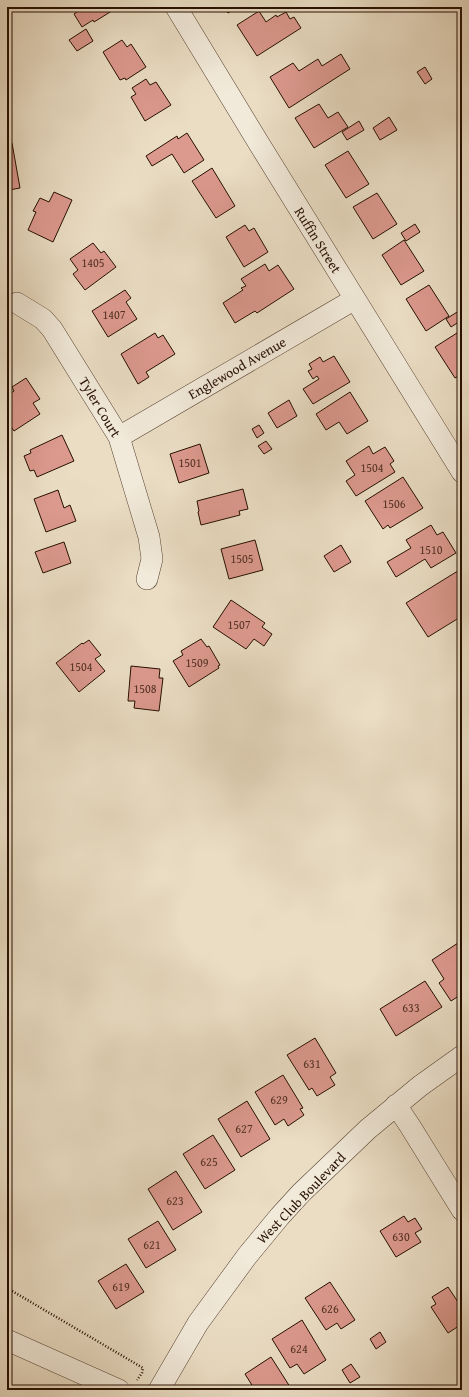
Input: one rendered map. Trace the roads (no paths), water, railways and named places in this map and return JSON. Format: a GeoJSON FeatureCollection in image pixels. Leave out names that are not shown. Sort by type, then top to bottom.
{"type":"FeatureCollection","features":[{"type":"Feature","properties":{"kind":"street","name":"Ruffin Street"},"geometry":{"type":"LineString","coordinates":[[176,7],[462,472]]}},
{"type":"Feature","properties":{"kind":"street","name":"Englewood Avenue"},"geometry":{"type":"LineString","coordinates":[[119,437],[355,299]]}},
{"type":"Feature","properties":{"kind":"street","name":"Tyler Court"},"geometry":{"type":"LineString","coordinates":[[17,303],[43,319],[52,329],[119,437],[150,537],[152,559],[146,579]]}},
{"type":"Feature","properties":{"kind":"street","name":"West Club Boulevard"},"geometry":{"type":"LineString","coordinates":[[159,1390],[198,1323],[247,1256],[280,1216],[368,1129],[420,1086],[462,1056]]}},
{"type":"Feature","properties":{"kind":"street"},"geometry":{"type":"LineString","coordinates":[[396,1105],[462,1210]]}},
{"type":"Feature","properties":{"kind":"street"},"geometry":{"type":"LineString","coordinates":[[7,1340],[119,1390]]}}]}
